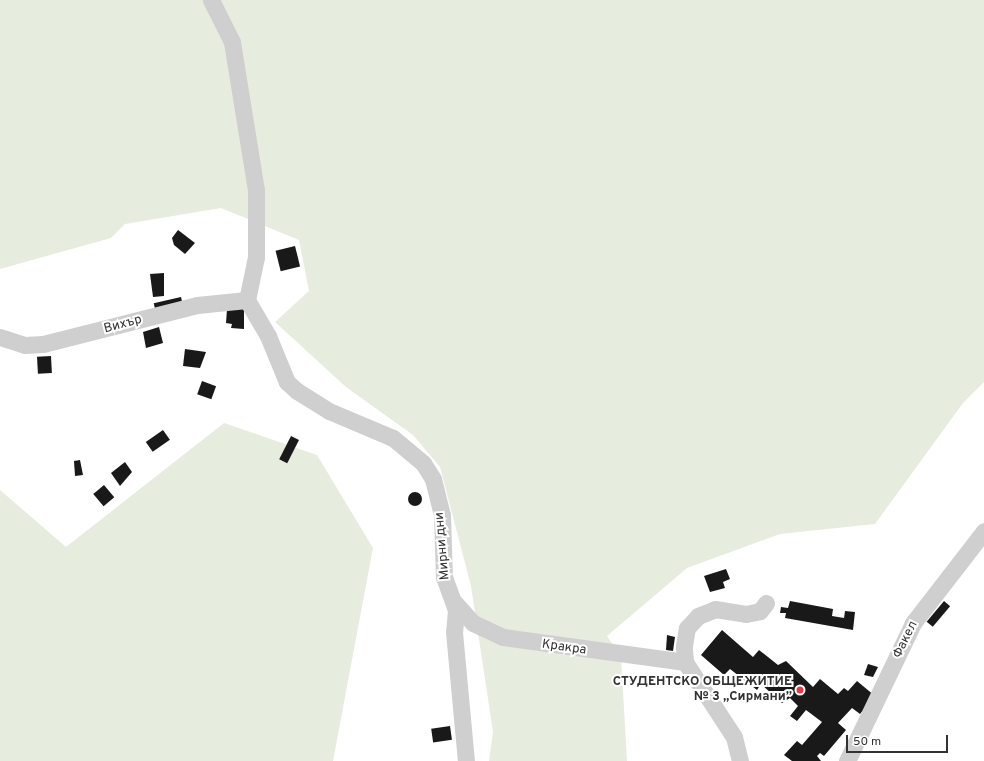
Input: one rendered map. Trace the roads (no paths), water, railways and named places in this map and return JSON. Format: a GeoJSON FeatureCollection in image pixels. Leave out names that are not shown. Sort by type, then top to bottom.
{"type":"FeatureCollection","features":[{"type":"Feature","properties":{"kind":"street"},"geometry":{"type":"LineString","coordinates":[[211,0],[232,42],[256,190],[256,257],[247,300]]}},
{"type":"Feature","properties":{"kind":"street","name":"Вихър"},"geometry":{"type":"LineString","coordinates":[[0,337],[25,345],[43,344],[197,305],[247,300]]}},
{"type":"Feature","properties":{"kind":"street","name":"Мирни дни"},"geometry":{"type":"LineString","coordinates":[[247,300],[268,336],[287,382],[297,391],[329,411],[393,438],[422,463],[433,480],[438,500],[444,577],[455,603],[454,632],[466,761]]}},
{"type":"Feature","properties":{"kind":"street","name":"Факел"},"geometry":{"type":"LineString","coordinates":[[847,761],[913,623],[984,531]]}},
{"type":"Feature","properties":{"kind":"street","name":"Кракра"},"geometry":{"type":"LineString","coordinates":[[455,603],[473,623],[503,637],[685,662]]}},
{"type":"Feature","properties":{"kind":"street"},"geometry":{"type":"LineString","coordinates":[[740,761],[734,737],[685,662],[687,628],[698,616],[715,609],[746,614],[760,611],[766,603]]}},
{"type":"Feature","properties":{"kind":"place","name":"СТУДЕНТСКО ОБЩЕЖИТИЕ № 3 „Сирмани”"},"geometry":{"type":"Point","coordinates":[800,690]}}]}
